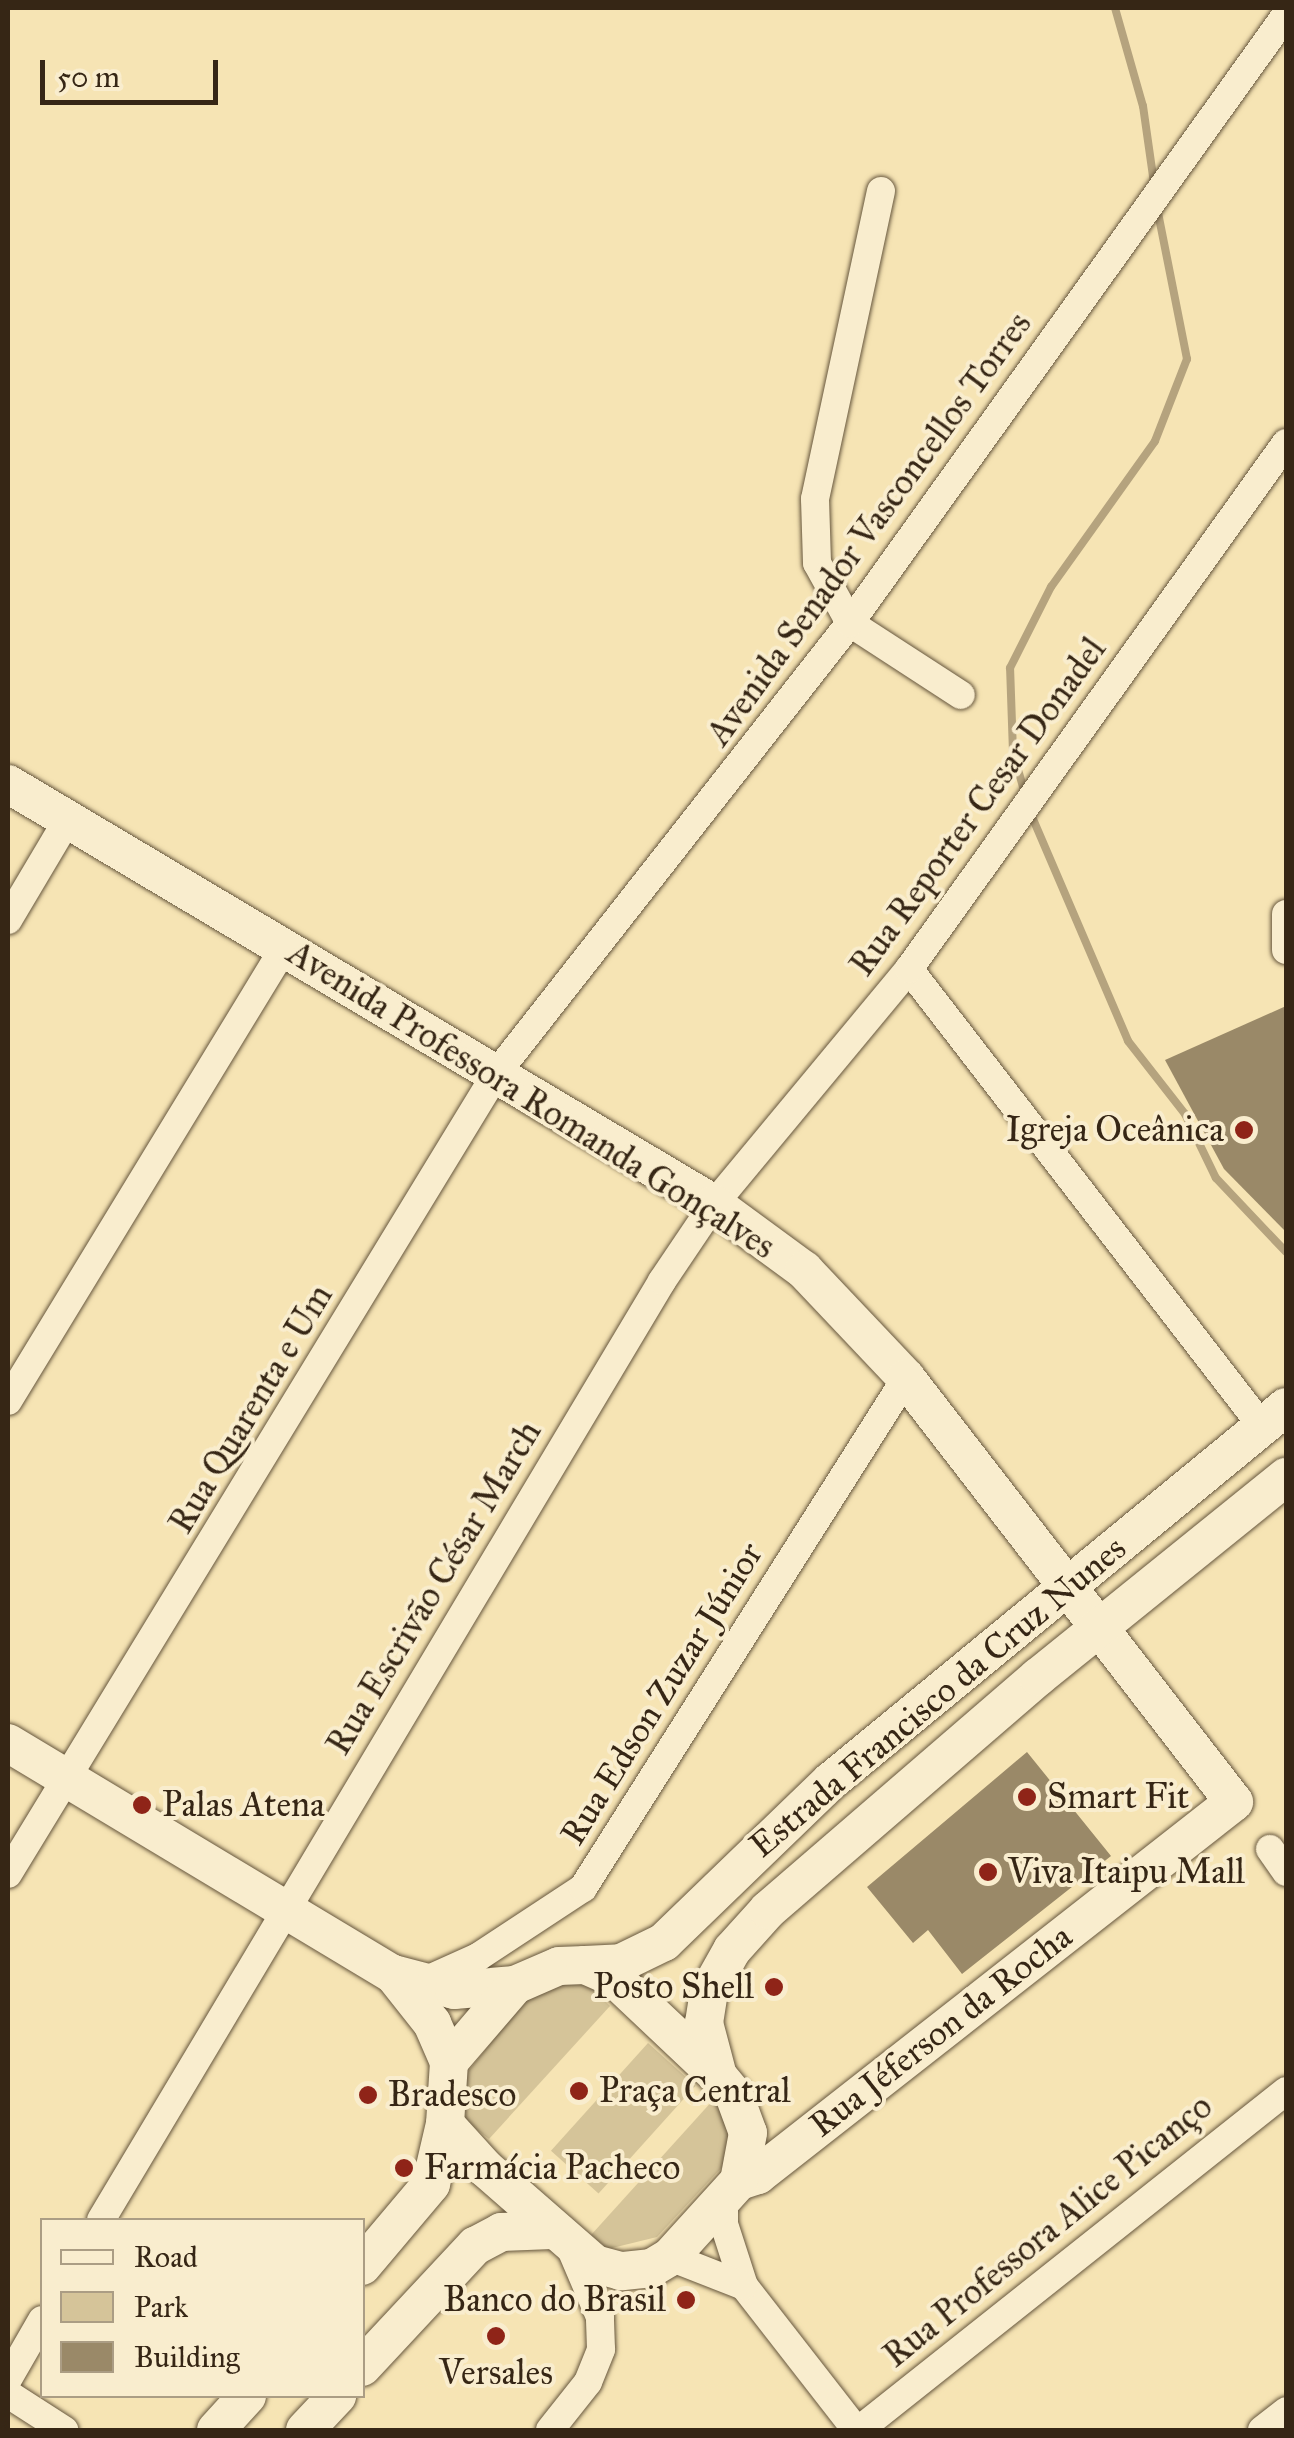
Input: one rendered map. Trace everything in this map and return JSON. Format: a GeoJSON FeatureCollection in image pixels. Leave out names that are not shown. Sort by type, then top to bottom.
{"type":"FeatureCollection","features":[{"type":"Feature","properties":{"kind":"main road","name":"Avenida Professora Romanda Gonçalves"},"geometry":{"type":"LineString","coordinates":[[8,784],[714,1204],[804,1270],[906,1378],[1100,1626]]}},
{"type":"Feature","properties":{"kind":"main road","name":"Estrada Francisco da Cruz Nunes"},"geometry":{"type":"LineString","coordinates":[[584,1965],[621,1963],[664,1942],[831,1781],[1274,1416]]}},
{"type":"Feature","properties":{"kind":"main road","name":"Estrada Francisco da Cruz Nunes"},"geometry":{"type":"LineString","coordinates":[[718,2076],[704,2022],[708,1991],[732,1950],[877,1812],[1286,1477]]}},
{"type":"Feature","properties":{"kind":"main road","name":"Rua Jéferson da Rocha"},"geometry":{"type":"LineString","coordinates":[[732,2192],[1234,1802],[1100,1626]]}},
{"type":"Feature","properties":{"kind":"main road"},"geometry":{"type":"LineString","coordinates":[[8,1744],[406,1979],[454,1990],[515,1986],[558,1966],[584,1965],[614,1978],[718,2076],[734,2095],[748,2133],[732,2192],[670,2257],[652,2268],[621,2271],[560,2238],[445,2124]]}},
{"type":"Feature","properties":{"kind":"main road"},"geometry":{"type":"LineString","coordinates":[[365,2262],[431,2184],[445,2124],[449,2062],[432,2022],[406,1979]]}},
{"type":"Feature","properties":{"kind":"main road"},"geometry":{"type":"LineString","coordinates":[[449,2062],[515,1986]]}},
{"type":"Feature","properties":{"kind":"main road"},"geometry":{"type":"LineString","coordinates":[[365,2365],[474,2246],[500,2232],[560,2238]]}},
{"type":"Feature","properties":{"kind":"main road"},"geometry":{"type":"LineString","coordinates":[[216,2430],[246,2398]]}},
{"type":"Feature","properties":{"kind":"main road"},"geometry":{"type":"LineString","coordinates":[[305,2430],[335,2398]]}},
{"type":"Feature","properties":{"kind":"street"},"geometry":{"type":"LineString","coordinates":[[1270,8],[1286,17]]}},
{"type":"Feature","properties":{"kind":"street","name":"Avenida Senador Vasconcellos Torres"},"geometry":{"type":"LineString","coordinates":[[496,1074],[850,623],[1286,17]]}},
{"type":"Feature","properties":{"kind":"street"},"geometry":{"type":"LineString","coordinates":[[881,192],[812,534],[826,589],[850,623],[960,695]]}},
{"type":"Feature","properties":{"kind":"street","name":"Rua Reporter Cesar Donadel"},"geometry":{"type":"LineString","coordinates":[[714,1204],[910,969],[1286,442]]}},
{"type":"Feature","properties":{"kind":"street"},"geometry":{"type":"LineString","coordinates":[[8,920],[68,819]]}},
{"type":"Feature","properties":{"kind":"street"},"geometry":{"type":"LineString","coordinates":[[1286,914],[1286,949]]}},
{"type":"Feature","properties":{"kind":"street"},"geometry":{"type":"LineString","coordinates":[[8,1401],[284,948]]}},
{"type":"Feature","properties":{"kind":"street"},"geometry":{"type":"LineString","coordinates":[[910,969],[1274,1416]]}},
{"type":"Feature","properties":{"kind":"street","name":"Rua Quarenta e Um"},"geometry":{"type":"LineString","coordinates":[[8,1874],[63,1776],[217,1540],[496,1074]]}},
{"type":"Feature","properties":{"kind":"street","name":"Rua Escrivão César March"},"geometry":{"type":"LineString","coordinates":[[102,2218],[285,1909],[714,1204]]}},
{"type":"Feature","properties":{"kind":"street","name":"Rua Edson Zuzar Júnior"},"geometry":{"type":"LineString","coordinates":[[406,1979],[478,1956],[583,1888],[906,1378]]}},
{"type":"Feature","properties":{"kind":"street","name":"Rua Professora Alice Picanço"},"geometry":{"type":"LineString","coordinates":[[857,2430],[1286,2091]]}},
{"type":"Feature","properties":{"kind":"street"},"geometry":{"type":"LineString","coordinates":[[732,2192],[724,2224],[744,2286],[857,2430]]}},
{"type":"Feature","properties":{"kind":"street"},"geometry":{"type":"LineString","coordinates":[[550,2430],[588,2382],[601,2349],[600,2317],[560,2238]]}},
{"type":"Feature","properties":{"kind":"street"},"geometry":{"type":"LineString","coordinates":[[670,2257],[744,2286]]}},
{"type":"Feature","properties":{"kind":"street"},"geometry":{"type":"LineString","coordinates":[[8,2379],[40,2323]]}},
{"type":"Feature","properties":{"kind":"street"},"geometry":{"type":"LineString","coordinates":[[8,2394],[64,2430]]}},
{"type":"Feature","properties":{"kind":"street"},"geometry":{"type":"LineString","coordinates":[[1262,2430],[1286,2411]]}},
{"type":"Feature","properties":{"kind":"green space"},"geometry":{"type":"Polygon","coordinates":[[[558,1981],[588,1984],[610,2006],[489,2139],[466,2121],[463,2078],[531,1992],[558,1981]]]}},
{"type":"Feature","properties":{"kind":"green space"},"geometry":{"type":"Polygon","coordinates":[[[648,2043],[696,2086],[599,2194],[551,2151],[648,2043]]]}},
{"type":"Feature","properties":{"kind":"green space"},"geometry":{"type":"Polygon","coordinates":[[[714,2099],[730,2133],[725,2164],[657,2237],[608,2249],[591,2235],[714,2099]]]}},
{"type":"Feature","properties":{"kind":"building","name":"Igreja Oceânica"},"geometry":{"type":"Polygon","coordinates":[[[1286,1006],[1286,1232],[1224,1169],[1165,1060],[1286,1006]]]}},
{"type":"Feature","properties":{"kind":"building","name":"Viva Itaipu Mall"},"geometry":{"type":"Polygon","coordinates":[[[1027,1752],[1111,1856],[962,1974],[928,1930],[913,1943],[867,1887],[1027,1752]]]}},
{"type":"Feature","properties":{"kind":"waterway"},"geometry":{"type":"LineString","coordinates":[[1115,8],[1143,106],[1154,183]]}},
{"type":"Feature","properties":{"kind":"waterway"},"geometry":{"type":"LineString","coordinates":[[1025,794],[1013,752],[1010,668],[1051,587],[1155,441],[1187,359],[1157,207]]}},
{"type":"Feature","properties":{"kind":"waterway"},"geometry":{"type":"LineString","coordinates":[[1030,812],[1128,1041],[1185,1114],[1216,1178],[1286,1252]]}},
{"type":"Feature","properties":{"kind":"place","name":"Igreja Oceânica"},"geometry":{"type":"Point","coordinates":[1244,1130]}},
{"type":"Feature","properties":{"kind":"place","name":"Smart Fit"},"geometry":{"type":"Point","coordinates":[1027,1797]}},
{"type":"Feature","properties":{"kind":"place","name":"Palas Atena"},"geometry":{"type":"Point","coordinates":[142,1805]}},
{"type":"Feature","properties":{"kind":"place","name":"Viva Itaipu Mall"},"geometry":{"type":"Point","coordinates":[988,1872]}},
{"type":"Feature","properties":{"kind":"place","name":"Posto Shell"},"geometry":{"type":"Point","coordinates":[774,1987]}},
{"type":"Feature","properties":{"kind":"place","name":"Praça Central"},"geometry":{"type":"Point","coordinates":[579,2091]}},
{"type":"Feature","properties":{"kind":"place","name":"Bradesco"},"geometry":{"type":"Point","coordinates":[368,2095]}},
{"type":"Feature","properties":{"kind":"place","name":"Farmácia Pacheco"},"geometry":{"type":"Point","coordinates":[404,2168]}},
{"type":"Feature","properties":{"kind":"place","name":"Banco do Brasil"},"geometry":{"type":"Point","coordinates":[686,2300]}},
{"type":"Feature","properties":{"kind":"place","name":"Versales"},"geometry":{"type":"Point","coordinates":[496,2336]}}]}
